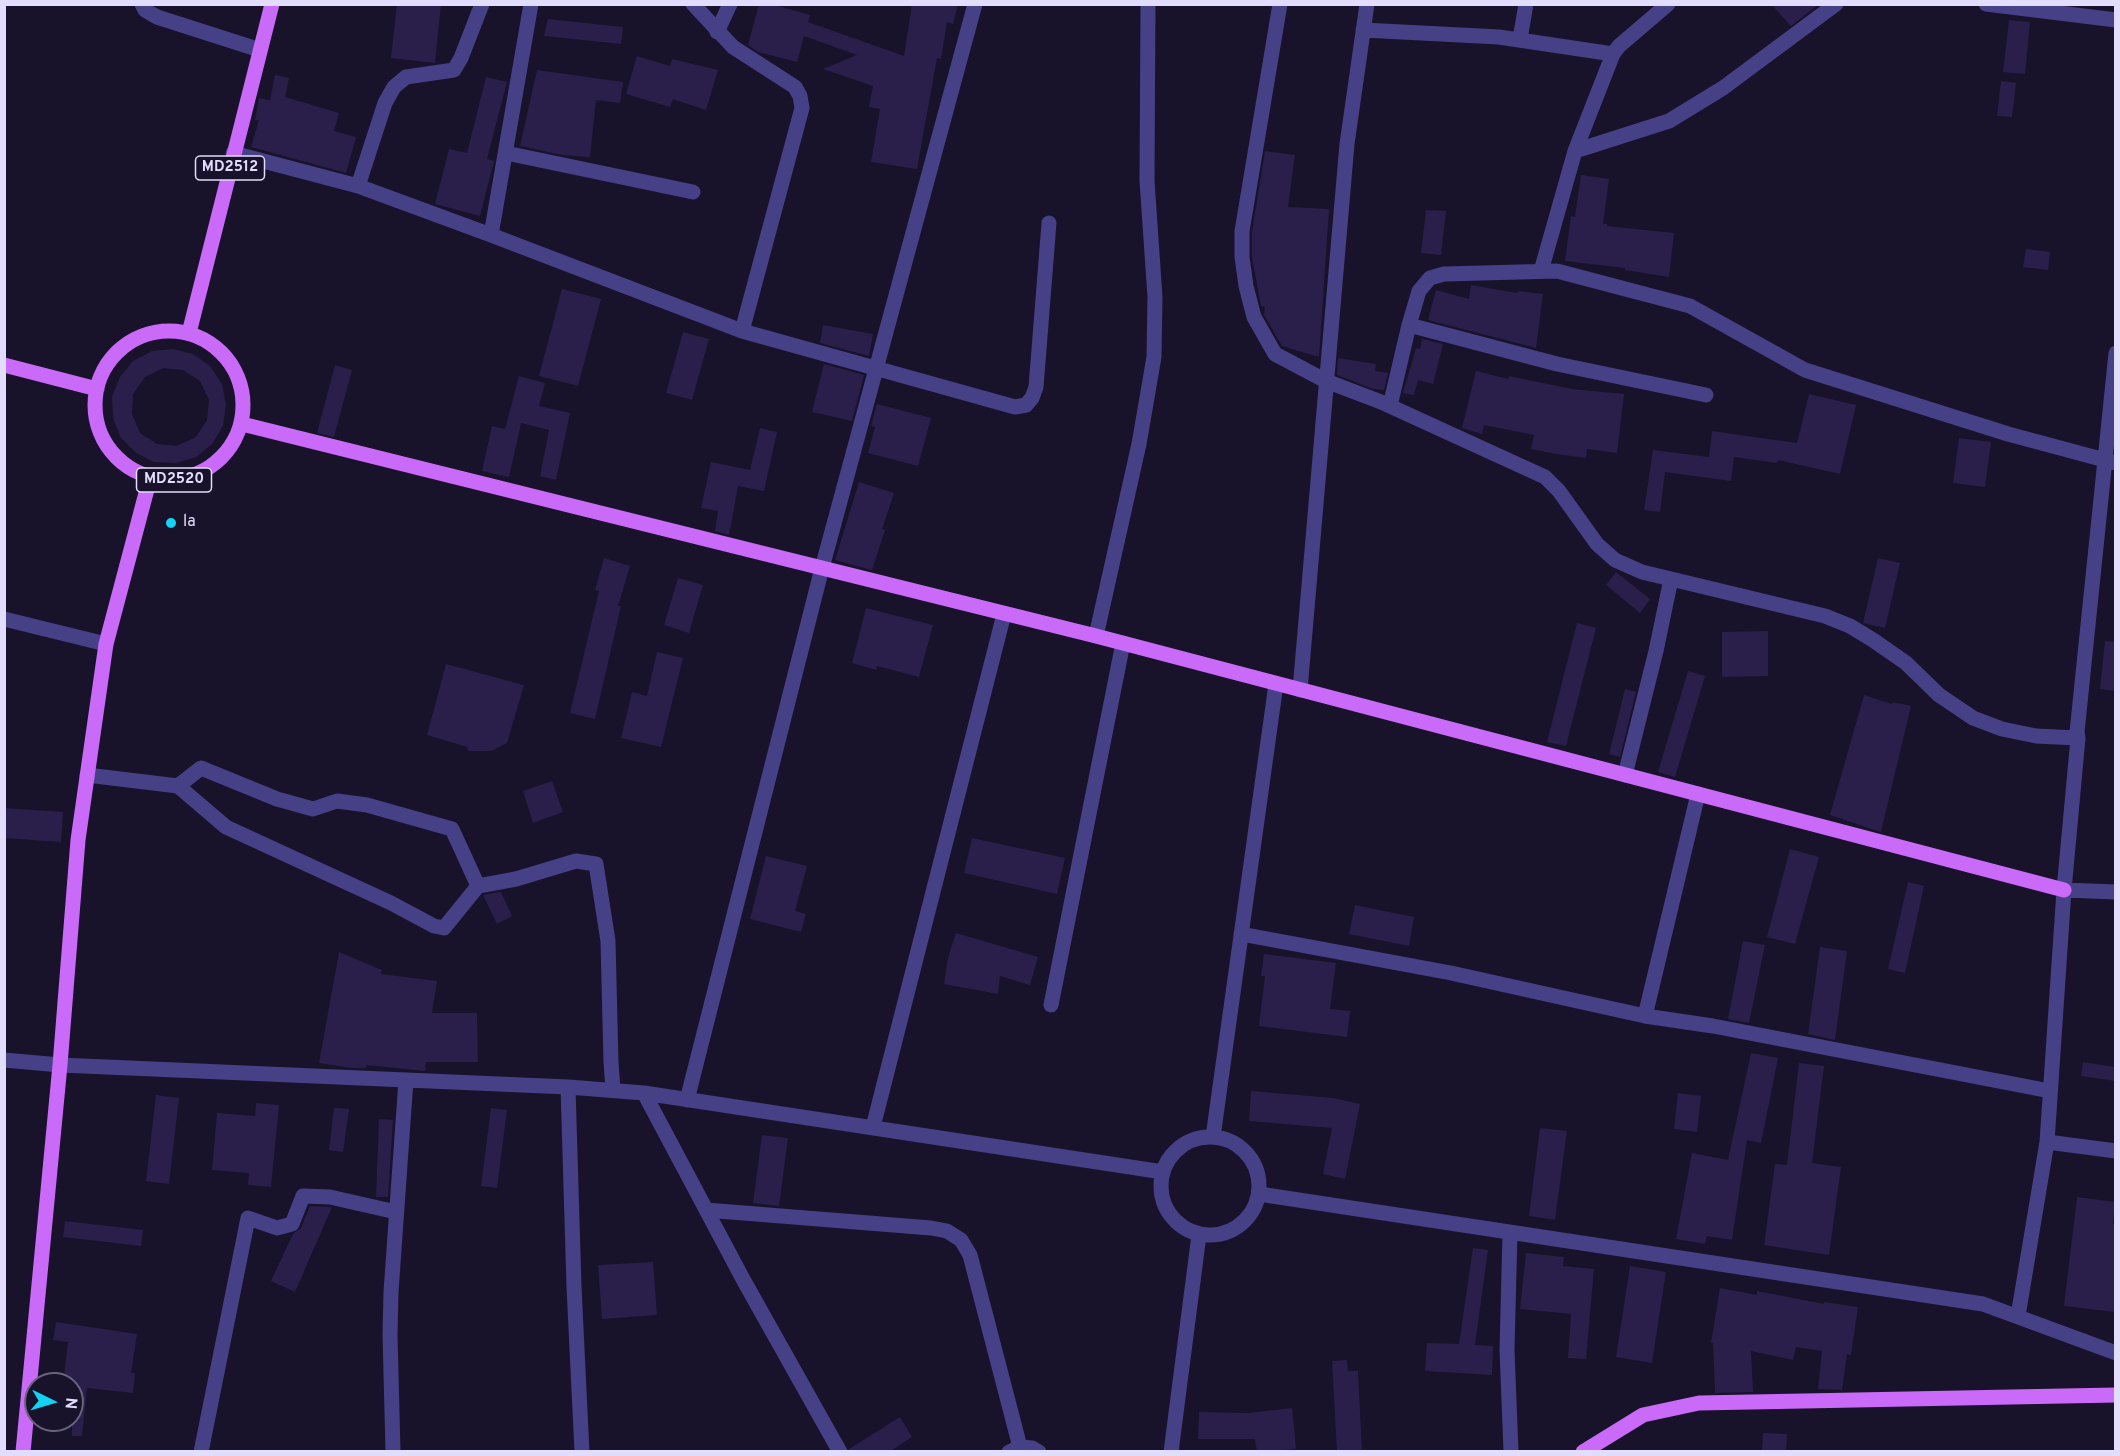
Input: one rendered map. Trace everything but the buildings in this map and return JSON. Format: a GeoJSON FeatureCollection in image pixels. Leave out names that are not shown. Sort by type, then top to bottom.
{"type":"FeatureCollection","features":[{"type":"Feature","properties":{"kind":"main road","name":"MD2512"},"geometry":{"type":"LineString","coordinates":[[189,333],[272,4]]}},
{"type":"Feature","properties":{"kind":"main road","name":"MD2520"},"geometry":{"type":"LineString","coordinates":[[165,330],[189,333],[210,342],[228,358],[239,378],[244,401],[242,424],[232,446],[217,464],[207,470],[173,480],[150,478],[129,469],[112,454],[100,434],[95,412],[97,389],[105,366],[121,348],[141,335],[165,330]]}},
{"type":"Feature","properties":{"kind":"main road"},"geometry":{"type":"LineString","coordinates":[[4,365],[97,389]]}},
{"type":"Feature","properties":{"kind":"main road"},"geometry":{"type":"LineString","coordinates":[[242,424],[1096,636],[2064,890]]}},
{"type":"Feature","properties":{"kind":"main road"},"geometry":{"type":"LineString","coordinates":[[23,1452],[60,1065],[78,840],[106,644],[150,478]]}},
{"type":"Feature","properties":{"kind":"main road"},"geometry":{"type":"LineString","coordinates":[[1583,1452],[1643,1415],[1699,1404],[2115,1395]]}},
{"type":"Feature","properties":{"kind":"street"},"geometry":{"type":"LineString","coordinates":[[142,4],[145,10],[157,17],[260,50]]}},
{"type":"Feature","properties":{"kind":"street"},"geometry":{"type":"LineString","coordinates":[[358,186],[385,103],[394,87],[406,77],[454,70],[482,4]]}},
{"type":"Feature","properties":{"kind":"street"},"geometry":{"type":"LineString","coordinates":[[490,235],[531,4]]}},
{"type":"Feature","properties":{"kind":"street"},"geometry":{"type":"LineString","coordinates":[[693,4],[717,32],[734,47],[795,87],[800,96],[802,108],[742,331]]}},
{"type":"Feature","properties":{"kind":"street"},"geometry":{"type":"LineString","coordinates":[[717,32],[730,4]]}},
{"type":"Feature","properties":{"kind":"street"},"geometry":{"type":"LineString","coordinates":[[687,1100],[822,568],[975,4]]}},
{"type":"Feature","properties":{"kind":"street"},"geometry":{"type":"LineString","coordinates":[[1096,636],[1139,444],[1154,357],[1155,297],[1147,181],[1148,4]]}},
{"type":"Feature","properties":{"kind":"street"},"geometry":{"type":"LineString","coordinates":[[1280,4],[1242,231],[1242,257],[1246,286],[1254,317],[1275,354],[1326,381],[1390,406],[1545,477],[1566,499],[1597,544],[1615,560],[1641,572],[1795,608],[1850,626],[1906,663],[1939,695],[1973,718],[2002,729],[2037,736],[2078,738]]}},
{"type":"Feature","properties":{"kind":"street"},"geometry":{"type":"LineString","coordinates":[[1300,690],[1347,144],[1367,4]]}},
{"type":"Feature","properties":{"kind":"street"},"geometry":{"type":"LineString","coordinates":[[1520,39],[1526,4]]}},
{"type":"Feature","properties":{"kind":"street"},"geometry":{"type":"LineString","coordinates":[[1540,271],[1575,151],[1613,54],[1619,46],[1668,4]]}},
{"type":"Feature","properties":{"kind":"street"},"geometry":{"type":"LineString","coordinates":[[1575,151],[1669,121],[1723,88],[1836,4]]}},
{"type":"Feature","properties":{"kind":"street"},"geometry":{"type":"LineString","coordinates":[[1986,4],[2115,20]]}},
{"type":"Feature","properties":{"kind":"street"},"geometry":{"type":"LineString","coordinates":[[1363,30],[1520,39],[1613,54]]}},
{"type":"Feature","properties":{"kind":"street"},"geometry":{"type":"LineString","coordinates":[[233,153],[358,186],[742,331],[1015,407],[1026,405],[1032,398],[1036,387],[1049,223]]}},
{"type":"Feature","properties":{"kind":"street"},"geometry":{"type":"LineString","coordinates":[[506,153],[693,192]]}},
{"type":"Feature","properties":{"kind":"street"},"geometry":{"type":"LineString","coordinates":[[1390,406],[1419,291],[1430,278],[1444,274],[1557,271],[1690,306],[1805,370],[2008,434],[2110,462]]}},
{"type":"Feature","properties":{"kind":"street"},"geometry":{"type":"LineString","coordinates":[[1409,325],[1557,364],[1707,395]]}},
{"type":"Feature","properties":{"kind":"street"},"geometry":{"type":"LineString","coordinates":[[2018,1316],[2047,1142],[2077,732],[2110,462],[2115,353]]}},
{"type":"Feature","properties":{"kind":"street"},"geometry":{"type":"LineString","coordinates":[[1625,775],[1656,651],[1671,579]]}},
{"type":"Feature","properties":{"kind":"street"},"geometry":{"type":"LineString","coordinates":[[873,1127],[1004,614]]}},
{"type":"Feature","properties":{"kind":"street"},"geometry":{"type":"LineString","coordinates":[[4,619],[106,644]]}},
{"type":"Feature","properties":{"kind":"street"},"geometry":{"type":"LineString","coordinates":[[1051,1005],[1123,643]]}},
{"type":"Feature","properties":{"kind":"street"},"geometry":{"type":"LineString","coordinates":[[1213,1137],[1276,684]]}},
{"type":"Feature","properties":{"kind":"street"},"geometry":{"type":"LineString","coordinates":[[178,786],[201,768],[277,800],[313,809],[337,801],[367,805],[452,829],[478,886]]}},
{"type":"Feature","properties":{"kind":"street"},"geometry":{"type":"LineString","coordinates":[[87,776],[178,786],[226,827],[391,903],[434,926],[444,928],[478,886],[516,879],[576,861],[596,864],[608,941],[613,1090]]}},
{"type":"Feature","properties":{"kind":"street"},"geometry":{"type":"LineString","coordinates":[[1645,1016],[1698,794]]}},
{"type":"Feature","properties":{"kind":"street"},"geometry":{"type":"LineString","coordinates":[[2064,890],[2115,892]]}},
{"type":"Feature","properties":{"kind":"street"},"geometry":{"type":"LineString","coordinates":[[1241,934],[1451,973],[1645,1016],[1713,1026],[2050,1091]]}},
{"type":"Feature","properties":{"kind":"street"},"geometry":{"type":"LineString","coordinates":[[4,1060],[60,1065],[613,1090],[1163,1172]]}},
{"type":"Feature","properties":{"kind":"street"},"geometry":{"type":"LineString","coordinates":[[393,1452],[390,1334],[406,1080]]}},
{"type":"Feature","properties":{"kind":"street"},"geometry":{"type":"LineString","coordinates":[[568,1087],[582,1452]]}},
{"type":"Feature","properties":{"kind":"street"},"geometry":{"type":"LineString","coordinates":[[644,1093],[840,1452]]}},
{"type":"Feature","properties":{"kind":"street"},"geometry":{"type":"LineString","coordinates":[[1213,1137],[1229,1140],[1243,1149],[1253,1162],[1259,1177],[1259,1194],[1254,1210],[1244,1223],[1231,1232],[1215,1236],[1199,1235],[1184,1229],[1172,1218],[1164,1204],[1161,1188],[1163,1172],[1170,1157],[1182,1146],[1196,1138],[1213,1137]]}},
{"type":"Feature","properties":{"kind":"street"},"geometry":{"type":"LineString","coordinates":[[2047,1142],[2115,1151]]}},
{"type":"Feature","properties":{"kind":"street"},"geometry":{"type":"LineString","coordinates":[[1259,1194],[1983,1304],[2115,1353]]}},
{"type":"Feature","properties":{"kind":"street"},"geometry":{"type":"LineString","coordinates":[[201,1452],[248,1218],[277,1228],[292,1224],[303,1196],[330,1197],[396,1212]]}},
{"type":"Feature","properties":{"kind":"street"},"geometry":{"type":"LineString","coordinates":[[706,1210],[931,1228],[947,1231],[961,1240],[970,1255],[1015,1449],[1032,1448],[1039,1452]]}},
{"type":"Feature","properties":{"kind":"street"},"geometry":{"type":"LineString","coordinates":[[1510,1232],[1507,1350],[1511,1452]]}},
{"type":"Feature","properties":{"kind":"street"},"geometry":{"type":"LineString","coordinates":[[1171,1452],[1199,1235]]}},
{"type":"Feature","properties":{"kind":"place","name":"la"},"geometry":{"type":"Point","coordinates":[171,523]}}]}
